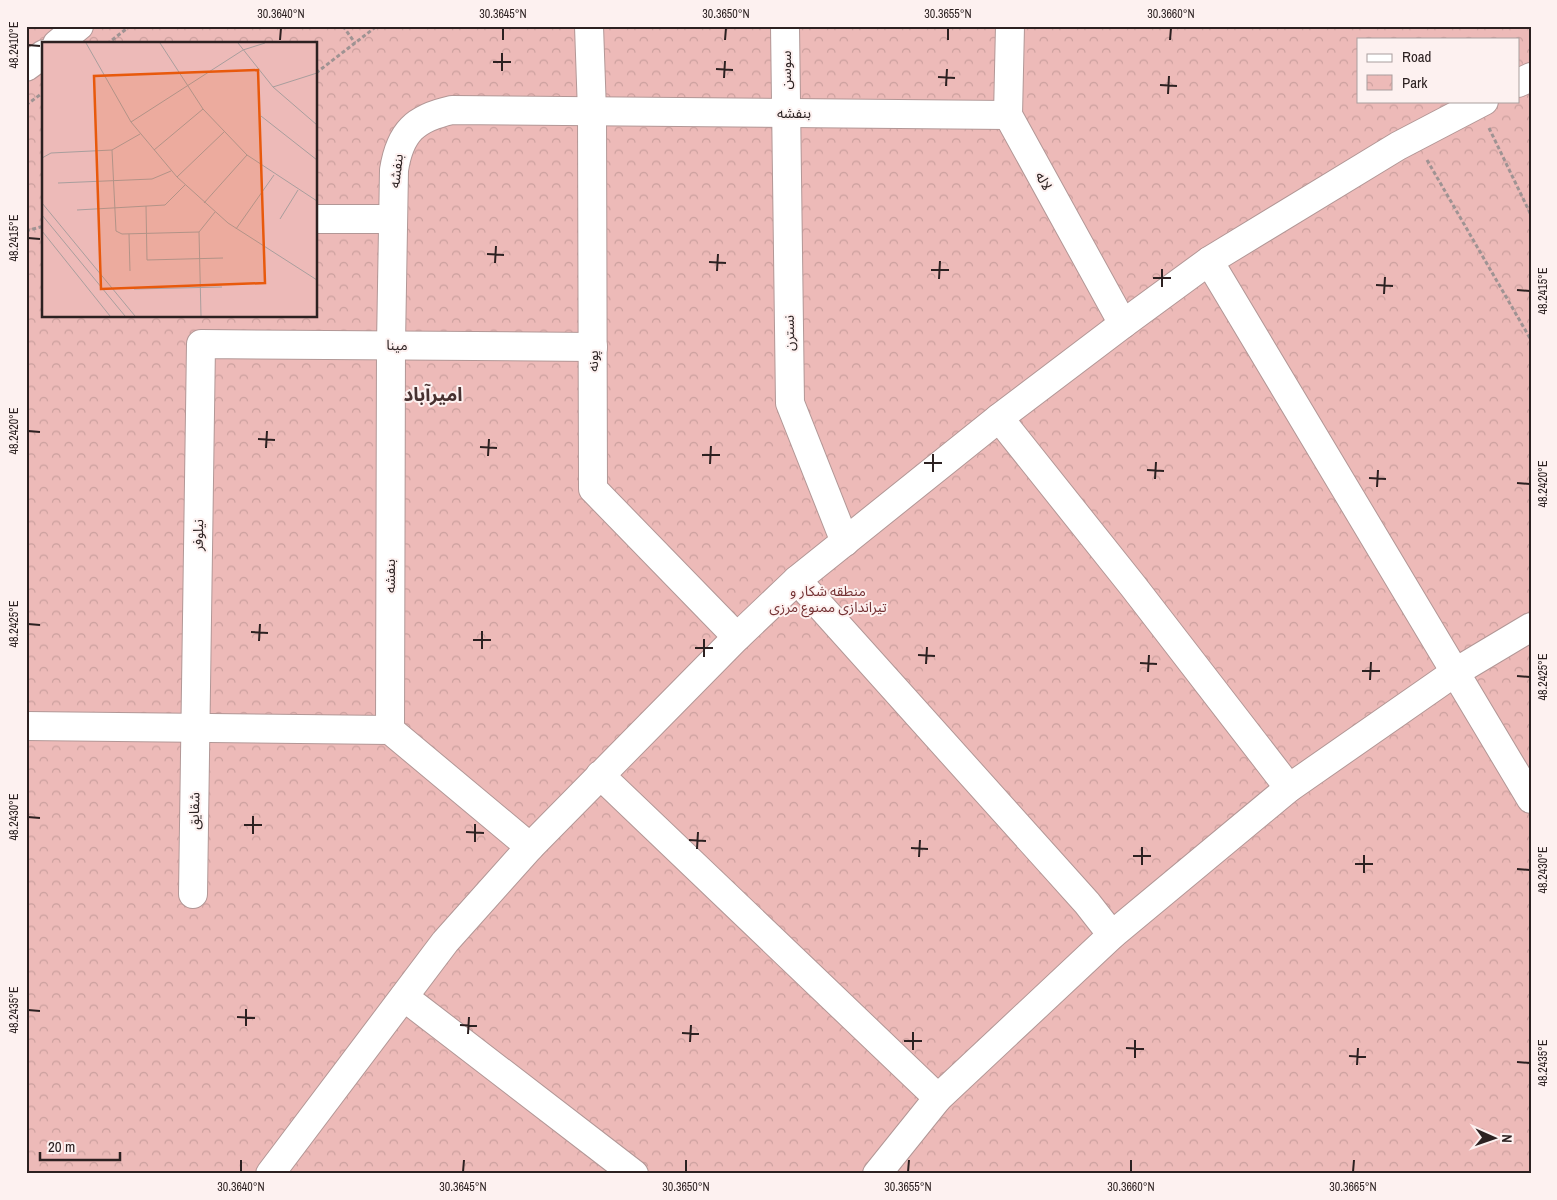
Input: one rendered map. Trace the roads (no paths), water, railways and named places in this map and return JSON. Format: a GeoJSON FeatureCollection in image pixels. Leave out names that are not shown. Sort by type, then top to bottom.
{"type":"FeatureCollection","features":[{"type":"Feature","properties":{"kind":"street"},"geometry":{"type":"LineString","coordinates":[[59,42],[79,26]]}},
{"type":"Feature","properties":{"kind":"street","name":"پونه"},"geometry":{"type":"LineString","coordinates":[[589,26],[592,112],[593,489],[737,637]]}},
{"type":"Feature","properties":{"kind":"street","name":"سوسن"},"geometry":{"type":"LineString","coordinates":[[785,26],[786,113]]}},
{"type":"Feature","properties":{"kind":"street"},"geometry":{"type":"LineString","coordinates":[[1008,115],[1010,26]]}},
{"type":"Feature","properties":{"kind":"street"},"geometry":{"type":"LineString","coordinates":[[26,67],[42,55]]}},
{"type":"Feature","properties":{"kind":"street"},"geometry":{"type":"LineString","coordinates":[[270,1174],[446,942],[530,847],[737,637],[797,580],[999,418],[1209,261],[1414,138],[1480,103]]}},
{"type":"Feature","properties":{"kind":"street","name":"بنفشه"},"geometry":{"type":"LineString","coordinates":[[390,730],[391,344],[394,170],[396,152],[405,135],[418,122],[434,114],[452,110],[1008,115]]}},
{"type":"Feature","properties":{"kind":"street","name":"نسترن"},"geometry":{"type":"LineString","coordinates":[[786,113],[790,403],[845,542]]}},
{"type":"Feature","properties":{"kind":"street","name":"لاله"},"geometry":{"type":"LineString","coordinates":[[1008,115],[1123,324]]}},
{"type":"Feature","properties":{"kind":"street"},"geometry":{"type":"LineString","coordinates":[[318,219],[392,219]]}},
{"type":"Feature","properties":{"kind":"street"},"geometry":{"type":"LineString","coordinates":[[1209,261],[1531,799]]}},
{"type":"Feature","properties":{"kind":"street","name":"مینا"},"geometry":{"type":"LineString","coordinates":[[201,344],[593,347]]}},
{"type":"Feature","properties":{"kind":"street","name":"نیلوفر"},"geometry":{"type":"LineString","coordinates":[[195,727],[201,344]]}},
{"type":"Feature","properties":{"kind":"street"},"geometry":{"type":"LineString","coordinates":[[999,418],[1133,586],[1289,788]]}},
{"type":"Feature","properties":{"kind":"street"},"geometry":{"type":"LineString","coordinates":[[797,580],[1087,903],[1112,934]]}},
{"type":"Feature","properties":{"kind":"street"},"geometry":{"type":"LineString","coordinates":[[877,1174],[938,1098],[1112,934],[1289,788],[1454,673],[1531,628]]}},
{"type":"Feature","properties":{"kind":"street"},"geometry":{"type":"LineString","coordinates":[[26,726],[390,730],[530,847]]}},
{"type":"Feature","properties":{"kind":"street","name":"شقایق"},"geometry":{"type":"LineString","coordinates":[[193,894],[195,727]]}},
{"type":"Feature","properties":{"kind":"street"},"geometry":{"type":"LineString","coordinates":[[600,775],[938,1098]]}},
{"type":"Feature","properties":{"kind":"street"},"geometry":{"type":"LineString","coordinates":[[404,997],[634,1174]]}},
{"type":"Feature","properties":{"kind":"district","name":"امیرآباد"},"geometry":{"type":"Point","coordinates":[433,394]}},
{"type":"Feature","properties":{"kind":"park label","name":"منطقه شکار و تیراندازی ممنوع مرزی"},"geometry":{"type":"Point","coordinates":[828,600]}}]}
